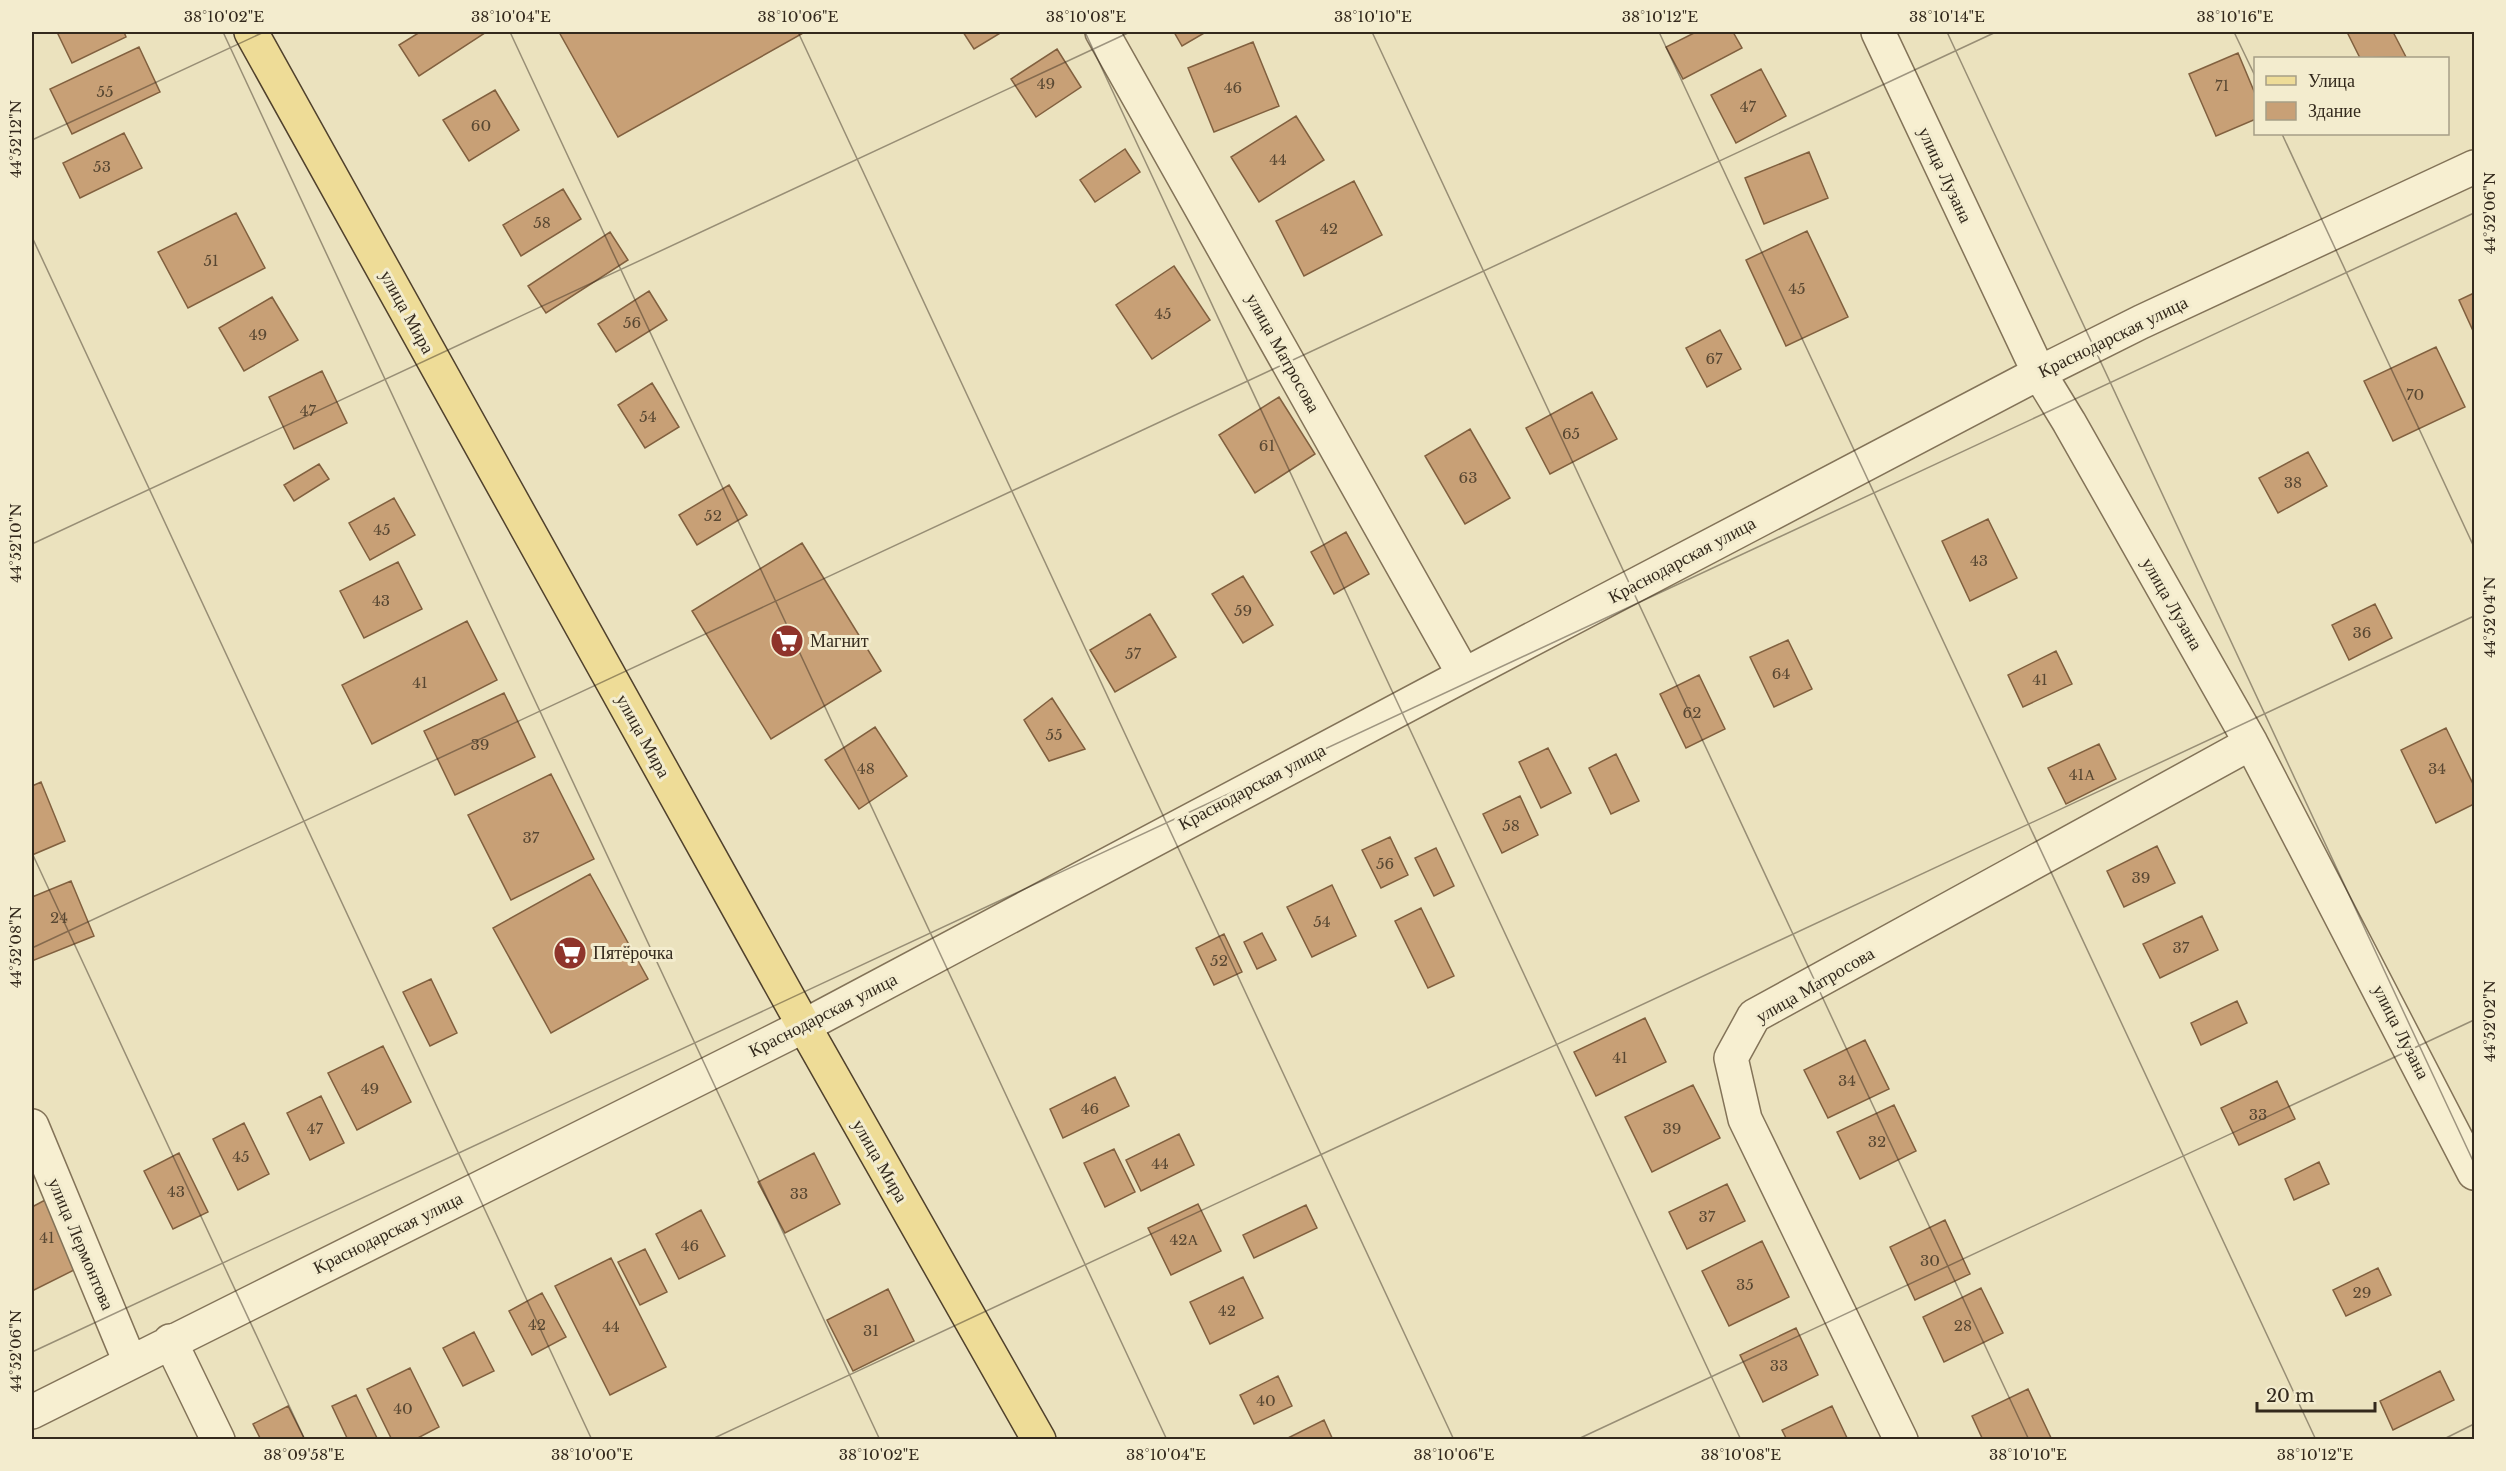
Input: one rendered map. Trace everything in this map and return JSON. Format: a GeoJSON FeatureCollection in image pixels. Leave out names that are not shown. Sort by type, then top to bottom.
{"type":"FeatureCollection","features":[{"type":"Feature","properties":{"kind":"main road","name":"улица Мира"},"geometry":{"type":"LineString","coordinates":[[251,32],[804,1026],[1039,1440]]}},
{"type":"Feature","properties":{"kind":"street","name":"улица Матросова"},"geometry":{"type":"LineString","coordinates":[[1102,32],[1464,675]]}},
{"type":"Feature","properties":{"kind":"street","name":"улица Лузана"},"geometry":{"type":"LineString","coordinates":[[1878,32],[2039,373],[2075,432],[2251,742],[2475,1173]]}},
{"type":"Feature","properties":{"kind":"street","name":"Краснодарская улица"},"geometry":{"type":"LineString","coordinates":[[32,1412],[804,1026],[2039,373],[2142,322],[2475,167]]}},
{"type":"Feature","properties":{"kind":"street","name":"улица Матросова"},"geometry":{"type":"LineString","coordinates":[[1901,1440],[1745,1119],[1731,1058],[1754,1016],[2251,742]]}},
{"type":"Feature","properties":{"kind":"street","name":"улица Лермонтова"},"geometry":{"type":"LineString","coordinates":[[32,1126],[130,1362]]}},
{"type":"Feature","properties":{"kind":"street"},"geometry":{"type":"LineString","coordinates":[[170,1341],[218,1440]]}},
{"type":"Feature","properties":{"kind":"building"},"geometry":{"type":"Polygon","coordinates":[[[57,32],[124,32],[126,37],[72,63],[57,32]]]}},
{"type":"Feature","properties":{"kind":"building"},"geometry":{"type":"Polygon","coordinates":[[[420,32],[485,33],[419,76],[399,45],[420,32]]]}},
{"type":"Feature","properties":{"kind":"building"},"geometry":{"type":"Polygon","coordinates":[[[559,32],[805,32],[618,137],[559,32]]]}},
{"type":"Feature","properties":{"kind":"building"},"geometry":{"type":"Polygon","coordinates":[[[963,32],[1002,32],[974,49],[963,32]]]}},
{"type":"Feature","properties":{"kind":"building"},"geometry":{"type":"Polygon","coordinates":[[[1174,32],[1206,32],[1182,46],[1174,32]]]}},
{"type":"Feature","properties":{"kind":"building"},"geometry":{"type":"Polygon","coordinates":[[[1696,32],[1733,32],[1742,48],[1683,79],[1666,47],[1696,32]]]}},
{"type":"Feature","properties":{"kind":"building"},"geometry":{"type":"Polygon","coordinates":[[[2347,32],[2393,32],[2406,57],[2360,57],[2347,32]]]}},
{"type":"Feature","properties":{"kind":"building"},"geometry":{"type":"Polygon","coordinates":[[[1253,42],[1279,106],[1214,132],[1188,68],[1253,42]]]}},
{"type":"Feature","properties":{"kind":"building"},"geometry":{"type":"Polygon","coordinates":[[[139,47],[160,92],[72,134],[50,89],[139,47]]]}},
{"type":"Feature","properties":{"kind":"building"},"geometry":{"type":"Polygon","coordinates":[[[1057,49],[1081,87],[1036,117],[1011,79],[1057,49]]]}},
{"type":"Feature","properties":{"kind":"building"},"geometry":{"type":"Polygon","coordinates":[[[2238,53],[2254,91],[2254,120],[2216,136],[2189,74],[2238,53]]]}},
{"type":"Feature","properties":{"kind":"building"},"geometry":{"type":"Polygon","coordinates":[[[1761,69],[1786,116],[1736,143],[1711,95],[1761,69]]]}},
{"type":"Feature","properties":{"kind":"building"},"geometry":{"type":"Polygon","coordinates":[[[495,90],[519,130],[469,161],[443,120],[495,90]]]}},
{"type":"Feature","properties":{"kind":"building"},"geometry":{"type":"Polygon","coordinates":[[[1296,116],[1324,160],[1259,202],[1231,157],[1296,116]]]}},
{"type":"Feature","properties":{"kind":"building"},"geometry":{"type":"Polygon","coordinates":[[[124,133],[142,168],[80,198],[63,163],[124,133]]]}},
{"type":"Feature","properties":{"kind":"building"},"geometry":{"type":"Polygon","coordinates":[[[1125,149],[1140,172],[1095,202],[1080,180],[1125,149]]]}},
{"type":"Feature","properties":{"kind":"building"},"geometry":{"type":"Polygon","coordinates":[[[1809,152],[1828,198],[1764,224],[1745,178],[1809,152]]]}},
{"type":"Feature","properties":{"kind":"building"},"geometry":{"type":"Polygon","coordinates":[[[1354,181],[1382,235],[1304,276],[1276,221],[1354,181]]]}},
{"type":"Feature","properties":{"kind":"building"},"geometry":{"type":"Polygon","coordinates":[[[563,189],[581,219],[521,256],[503,225],[563,189]]]}},
{"type":"Feature","properties":{"kind":"building"},"geometry":{"type":"Polygon","coordinates":[[[236,213],[265,268],[188,308],[158,252],[236,213]]]}},
{"type":"Feature","properties":{"kind":"building"},"geometry":{"type":"Polygon","coordinates":[[[1807,231],[1848,317],[1786,346],[1746,260],[1807,231]]]}},
{"type":"Feature","properties":{"kind":"building"},"geometry":{"type":"Polygon","coordinates":[[[610,232],[628,260],[546,313],[528,286],[610,232]]]}},
{"type":"Feature","properties":{"kind":"building"},"geometry":{"type":"Polygon","coordinates":[[[1174,266],[1210,320],[1152,359],[1116,305],[1174,266]]]}},
{"type":"Feature","properties":{"kind":"building"},"geometry":{"type":"Polygon","coordinates":[[[649,291],[667,320],[616,352],[598,324],[649,291]]]}},
{"type":"Feature","properties":{"kind":"building"},"geometry":{"type":"Polygon","coordinates":[[[2474,293],[2474,333],[2459,300],[2474,293]]]}},
{"type":"Feature","properties":{"kind":"building"},"geometry":{"type":"Polygon","coordinates":[[[272,297],[298,340],[244,371],[219,328],[272,297]]]}},
{"type":"Feature","properties":{"kind":"building"},"geometry":{"type":"Polygon","coordinates":[[[1720,330],[1741,369],[1707,387],[1686,348],[1720,330]]]}},
{"type":"Feature","properties":{"kind":"building"},"geometry":{"type":"Polygon","coordinates":[[[2436,347],[2465,407],[2393,441],[2364,381],[2436,347]]]}},
{"type":"Feature","properties":{"kind":"building"},"geometry":{"type":"Polygon","coordinates":[[[322,371],[347,423],[294,449],[269,397],[322,371]]]}},
{"type":"Feature","properties":{"kind":"building"},"geometry":{"type":"Polygon","coordinates":[[[652,383],[679,427],[645,448],[618,405],[652,383]]]}},
{"type":"Feature","properties":{"kind":"building"},"geometry":{"type":"Polygon","coordinates":[[[1592,392],[1617,439],[1550,474],[1526,428],[1592,392]]]}},
{"type":"Feature","properties":{"kind":"building"},"geometry":{"type":"Polygon","coordinates":[[[1279,397],[1315,454],[1255,493],[1219,435],[1279,397]]]}},
{"type":"Feature","properties":{"kind":"building"},"geometry":{"type":"Polygon","coordinates":[[[1470,429],[1510,498],[1465,524],[1425,456],[1470,429]]]}},
{"type":"Feature","properties":{"kind":"building"},"geometry":{"type":"Polygon","coordinates":[[[2308,452],[2327,486],[2278,513],[2259,478],[2308,452]]]}},
{"type":"Feature","properties":{"kind":"building"},"geometry":{"type":"Polygon","coordinates":[[[319,464],[329,479],[294,501],[284,485],[319,464]]]}},
{"type":"Feature","properties":{"kind":"building"},"geometry":{"type":"Polygon","coordinates":[[[729,485],[747,515],[697,545],[679,515],[729,485]]]}},
{"type":"Feature","properties":{"kind":"building"},"geometry":{"type":"Polygon","coordinates":[[[394,498],[415,535],[370,560],[349,523],[394,498]]]}},
{"type":"Feature","properties":{"kind":"building"},"geometry":{"type":"Polygon","coordinates":[[[1988,519],[2017,578],[1970,601],[1942,541],[1988,519]]]}},
{"type":"Feature","properties":{"kind":"building"},"geometry":{"type":"Polygon","coordinates":[[[1346,532],[1369,574],[1334,594],[1311,552],[1346,532]]]}},
{"type":"Feature","properties":{"kind":"building","name":"Магнит"},"geometry":{"type":"Polygon","coordinates":[[[802,543],[881,671],[771,739],[692,611],[802,543]]]}},
{"type":"Feature","properties":{"kind":"building"},"geometry":{"type":"Polygon","coordinates":[[[398,562],[422,609],[364,638],[340,591],[398,562]]]}},
{"type":"Feature","properties":{"kind":"building"},"geometry":{"type":"Polygon","coordinates":[[[1243,576],[1273,625],[1243,643],[1212,594],[1243,576]]]}},
{"type":"Feature","properties":{"kind":"building"},"geometry":{"type":"Polygon","coordinates":[[[2375,604],[2392,638],[2349,660],[2332,625],[2375,604]]]}},
{"type":"Feature","properties":{"kind":"building"},"geometry":{"type":"Polygon","coordinates":[[[1150,614],[1176,657],[1115,692],[1090,650],[1150,614]]]}},
{"type":"Feature","properties":{"kind":"building"},"geometry":{"type":"Polygon","coordinates":[[[467,621],[497,680],[372,744],[342,685],[467,621]]]}},
{"type":"Feature","properties":{"kind":"building"},"geometry":{"type":"Polygon","coordinates":[[[1788,640],[1812,689],[1774,707],[1750,657],[1788,640]]]}},
{"type":"Feature","properties":{"kind":"building"},"geometry":{"type":"Polygon","coordinates":[[[2056,651],[2072,684],[2023,707],[2008,675],[2056,651]]]}},
{"type":"Feature","properties":{"kind":"building"},"geometry":{"type":"Polygon","coordinates":[[[1699,675],[1725,729],[1686,748],[1660,694],[1699,675]]]}},
{"type":"Feature","properties":{"kind":"building"},"geometry":{"type":"Polygon","coordinates":[[[504,693],[535,757],[455,795],[424,731],[504,693]]]}},
{"type":"Feature","properties":{"kind":"building"},"geometry":{"type":"Polygon","coordinates":[[[1052,698],[1085,749],[1049,761],[1024,720],[1052,698]]]}},
{"type":"Feature","properties":{"kind":"building"},"geometry":{"type":"Polygon","coordinates":[[[875,727],[907,776],[859,809],[825,760],[875,727]]]}},
{"type":"Feature","properties":{"kind":"building"},"geometry":{"type":"Polygon","coordinates":[[[2446,728],[2474,786],[2474,804],[2436,823],[2401,750],[2446,728]]]}},
{"type":"Feature","properties":{"kind":"building"},"geometry":{"type":"Polygon","coordinates":[[[2099,744],[2116,779],[2066,804],[2048,768],[2099,744]]]}},
{"type":"Feature","properties":{"kind":"building"},"geometry":{"type":"Polygon","coordinates":[[[1548,748],[1571,793],[1541,808],[1519,762],[1548,748]]]}},
{"type":"Feature","properties":{"kind":"building"},"geometry":{"type":"Polygon","coordinates":[[[1616,754],[1639,801],[1611,814],[1589,768],[1616,754]]]}},
{"type":"Feature","properties":{"kind":"building"},"geometry":{"type":"Polygon","coordinates":[[[551,774],[594,859],[511,900],[468,815],[551,774]]]}},
{"type":"Feature","properties":{"kind":"building"},"geometry":{"type":"Polygon","coordinates":[[[41,782],[65,841],[32,855],[32,786],[41,782]]]}},
{"type":"Feature","properties":{"kind":"building"},"geometry":{"type":"Polygon","coordinates":[[[1520,796],[1538,835],[1502,853],[1483,814],[1520,796]]]}},
{"type":"Feature","properties":{"kind":"building"},"geometry":{"type":"Polygon","coordinates":[[[1390,837],[1408,875],[1381,888],[1362,850],[1390,837]]]}},
{"type":"Feature","properties":{"kind":"building"},"geometry":{"type":"Polygon","coordinates":[[[2157,846],[2175,883],[2124,907],[2107,871],[2157,846]]]}},
{"type":"Feature","properties":{"kind":"building"},"geometry":{"type":"Polygon","coordinates":[[[1436,848],[1454,886],[1434,896],[1415,858],[1436,848]]]}},
{"type":"Feature","properties":{"kind":"building","name":"Пятёрочка"},"geometry":{"type":"Polygon","coordinates":[[[590,874],[648,979],[551,1033],[493,928],[590,874]]]}},
{"type":"Feature","properties":{"kind":"building"},"geometry":{"type":"Polygon","coordinates":[[[71,881],[94,936],[32,961],[32,897],[71,881]]]}},
{"type":"Feature","properties":{"kind":"building"},"geometry":{"type":"Polygon","coordinates":[[[1332,885],[1356,936],[1312,957],[1287,907],[1332,885]]]}},
{"type":"Feature","properties":{"kind":"building"},"geometry":{"type":"Polygon","coordinates":[[[1421,908],[1454,976],[1428,988],[1395,921],[1421,908]]]}},
{"type":"Feature","properties":{"kind":"building"},"geometry":{"type":"Polygon","coordinates":[[[2202,916],[2218,950],[2160,978],[2143,944],[2202,916]]]}},
{"type":"Feature","properties":{"kind":"building"},"geometry":{"type":"Polygon","coordinates":[[[1262,933],[1276,960],[1257,969],[1244,942],[1262,933]]]}},
{"type":"Feature","properties":{"kind":"building"},"geometry":{"type":"Polygon","coordinates":[[[1224,934],[1242,972],[1214,985],[1196,948],[1224,934]]]}},
{"type":"Feature","properties":{"kind":"building"},"geometry":{"type":"Polygon","coordinates":[[[431,979],[457,1033],[430,1046],[403,992],[431,979]]]}},
{"type":"Feature","properties":{"kind":"building"},"geometry":{"type":"Polygon","coordinates":[[[2237,1001],[2247,1023],[2201,1045],[2191,1023],[2237,1001]]]}},
{"type":"Feature","properties":{"kind":"building"},"geometry":{"type":"Polygon","coordinates":[[[1645,1018],[1666,1062],[1596,1096],[1574,1052],[1645,1018]]]}},
{"type":"Feature","properties":{"kind":"building"},"geometry":{"type":"Polygon","coordinates":[[[1865,1040],[1889,1089],[1828,1118],[1804,1070],[1865,1040]]]}},
{"type":"Feature","properties":{"kind":"building"},"geometry":{"type":"Polygon","coordinates":[[[383,1046],[411,1102],[357,1130],[328,1073],[383,1046]]]}},
{"type":"Feature","properties":{"kind":"building"},"geometry":{"type":"Polygon","coordinates":[[[1115,1077],[1129,1106],[1063,1138],[1050,1109],[1115,1077]]]}},
{"type":"Feature","properties":{"kind":"building"},"geometry":{"type":"Polygon","coordinates":[[[2277,1081],[2295,1119],[2239,1145],[2221,1108],[2277,1081]]]}},
{"type":"Feature","properties":{"kind":"building"},"geometry":{"type":"Polygon","coordinates":[[[1693,1085],[1720,1138],[1652,1172],[1625,1117],[1693,1085]]]}},
{"type":"Feature","properties":{"kind":"building"},"geometry":{"type":"Polygon","coordinates":[[[321,1096],[344,1143],[310,1160],[287,1113],[321,1096]]]}},
{"type":"Feature","properties":{"kind":"building"},"geometry":{"type":"Polygon","coordinates":[[[1894,1105],[1916,1151],[1860,1179],[1837,1132],[1894,1105]]]}},
{"type":"Feature","properties":{"kind":"building"},"geometry":{"type":"Polygon","coordinates":[[[244,1123],[269,1174],[238,1190],[213,1139],[244,1123]]]}},
{"type":"Feature","properties":{"kind":"building"},"geometry":{"type":"Polygon","coordinates":[[[1179,1134],[1194,1165],[1141,1191],[1126,1160],[1179,1134]]]}},
{"type":"Feature","properties":{"kind":"building"},"geometry":{"type":"Polygon","coordinates":[[[1114,1149],[1135,1192],[1105,1207],[1084,1163],[1114,1149]]]}},
{"type":"Feature","properties":{"kind":"building"},"geometry":{"type":"Polygon","coordinates":[[[179,1153],[208,1212],[173,1229],[144,1171],[179,1153]]]}},
{"type":"Feature","properties":{"kind":"building"},"geometry":{"type":"Polygon","coordinates":[[[814,1153],[840,1204],[785,1233],[758,1182],[814,1153]]]}},
{"type":"Feature","properties":{"kind":"building"},"geometry":{"type":"Polygon","coordinates":[[[2319,1162],[2329,1184],[2294,1200],[2285,1179],[2319,1162]]]}},
{"type":"Feature","properties":{"kind":"building"},"geometry":{"type":"Polygon","coordinates":[[[1727,1184],[1745,1221],[1687,1249],[1669,1212],[1727,1184]]]}},
{"type":"Feature","properties":{"kind":"building"},"geometry":{"type":"Polygon","coordinates":[[[45,1200],[78,1268],[32,1291],[32,1207],[45,1200]]]}},
{"type":"Feature","properties":{"kind":"building"},"geometry":{"type":"Polygon","coordinates":[[[1198,1204],[1221,1251],[1171,1275],[1148,1228],[1198,1204]]]}},
{"type":"Feature","properties":{"kind":"building"},"geometry":{"type":"Polygon","coordinates":[[[1306,1205],[1317,1228],[1254,1258],[1243,1235],[1306,1205]]]}},
{"type":"Feature","properties":{"kind":"building"},"geometry":{"type":"Polygon","coordinates":[[[701,1210],[725,1256],[679,1279],[656,1234],[701,1210]]]}},
{"type":"Feature","properties":{"kind":"building"},"geometry":{"type":"Polygon","coordinates":[[[1945,1220],[1970,1274],[1915,1300],[1890,1247],[1945,1220]]]}},
{"type":"Feature","properties":{"kind":"building"},"geometry":{"type":"Polygon","coordinates":[[[1762,1241],[1789,1297],[1729,1326],[1702,1271],[1762,1241]]]}},
{"type":"Feature","properties":{"kind":"building"},"geometry":{"type":"Polygon","coordinates":[[[645,1249],[667,1292],[640,1305],[618,1262],[645,1249]]]}},
{"type":"Feature","properties":{"kind":"building"},"geometry":{"type":"Polygon","coordinates":[[[611,1258],[666,1367],[610,1395],[555,1286],[611,1258]]]}},
{"type":"Feature","properties":{"kind":"building"},"geometry":{"type":"Polygon","coordinates":[[[2378,1268],[2391,1295],[2346,1316],[2333,1290],[2378,1268]]]}},
{"type":"Feature","properties":{"kind":"building"},"geometry":{"type":"Polygon","coordinates":[[[1243,1277],[1263,1318],[1210,1344],[1190,1302],[1243,1277]]]}},
{"type":"Feature","properties":{"kind":"building"},"geometry":{"type":"Polygon","coordinates":[[[1981,1288],[2003,1333],[1944,1362],[1923,1317],[1981,1288]]]}},
{"type":"Feature","properties":{"kind":"building"},"geometry":{"type":"Polygon","coordinates":[[[888,1289],[914,1341],[853,1371],[827,1320],[888,1289]]]}},
{"type":"Feature","properties":{"kind":"building"},"geometry":{"type":"Polygon","coordinates":[[[542,1293],[566,1337],[532,1355],[509,1311],[542,1293]]]}},
{"type":"Feature","properties":{"kind":"building"},"geometry":{"type":"Polygon","coordinates":[[[1796,1328],[1818,1375],[1763,1402],[1740,1355],[1796,1328]]]}},
{"type":"Feature","properties":{"kind":"building"},"geometry":{"type":"Polygon","coordinates":[[[474,1332],[494,1371],[463,1386],[443,1348],[474,1332]]]}},
{"type":"Feature","properties":{"kind":"building"},"geometry":{"type":"Polygon","coordinates":[[[410,1368],[439,1427],[414,1440],[392,1440],[367,1389],[410,1368]]]}},
{"type":"Feature","properties":{"kind":"building"},"geometry":{"type":"Polygon","coordinates":[[[2440,1371],[2454,1400],[2393,1430],[2380,1401],[2440,1371]]]}},
{"type":"Feature","properties":{"kind":"building"},"geometry":{"type":"Polygon","coordinates":[[[1278,1376],[1292,1406],[1254,1424],[1240,1395],[1278,1376]]]}},
{"type":"Feature","properties":{"kind":"building"},"geometry":{"type":"Polygon","coordinates":[[[2028,1389],[2052,1440],[1983,1440],[1972,1416],[2028,1389]]]}},
{"type":"Feature","properties":{"kind":"building"},"geometry":{"type":"Polygon","coordinates":[[[356,1395],[378,1440],[348,1440],[332,1406],[356,1395]]]}},
{"type":"Feature","properties":{"kind":"building"},"geometry":{"type":"Polygon","coordinates":[[[288,1406],[305,1440],[261,1440],[253,1424],[288,1406]]]}},
{"type":"Feature","properties":{"kind":"building"},"geometry":{"type":"Polygon","coordinates":[[[1832,1406],[1848,1440],[1787,1440],[1782,1430],[1832,1406]]]}},
{"type":"Feature","properties":{"kind":"building"},"geometry":{"type":"Polygon","coordinates":[[[1324,1420],[1333,1440],[1284,1440],[1324,1420]]]}},
{"type":"Feature","properties":{"kind":"place","name":"Магнит"},"geometry":{"type":"Point","coordinates":[787,641]}},
{"type":"Feature","properties":{"kind":"place","name":"Пятёрочка"},"geometry":{"type":"Point","coordinates":[570,953]}}]}
